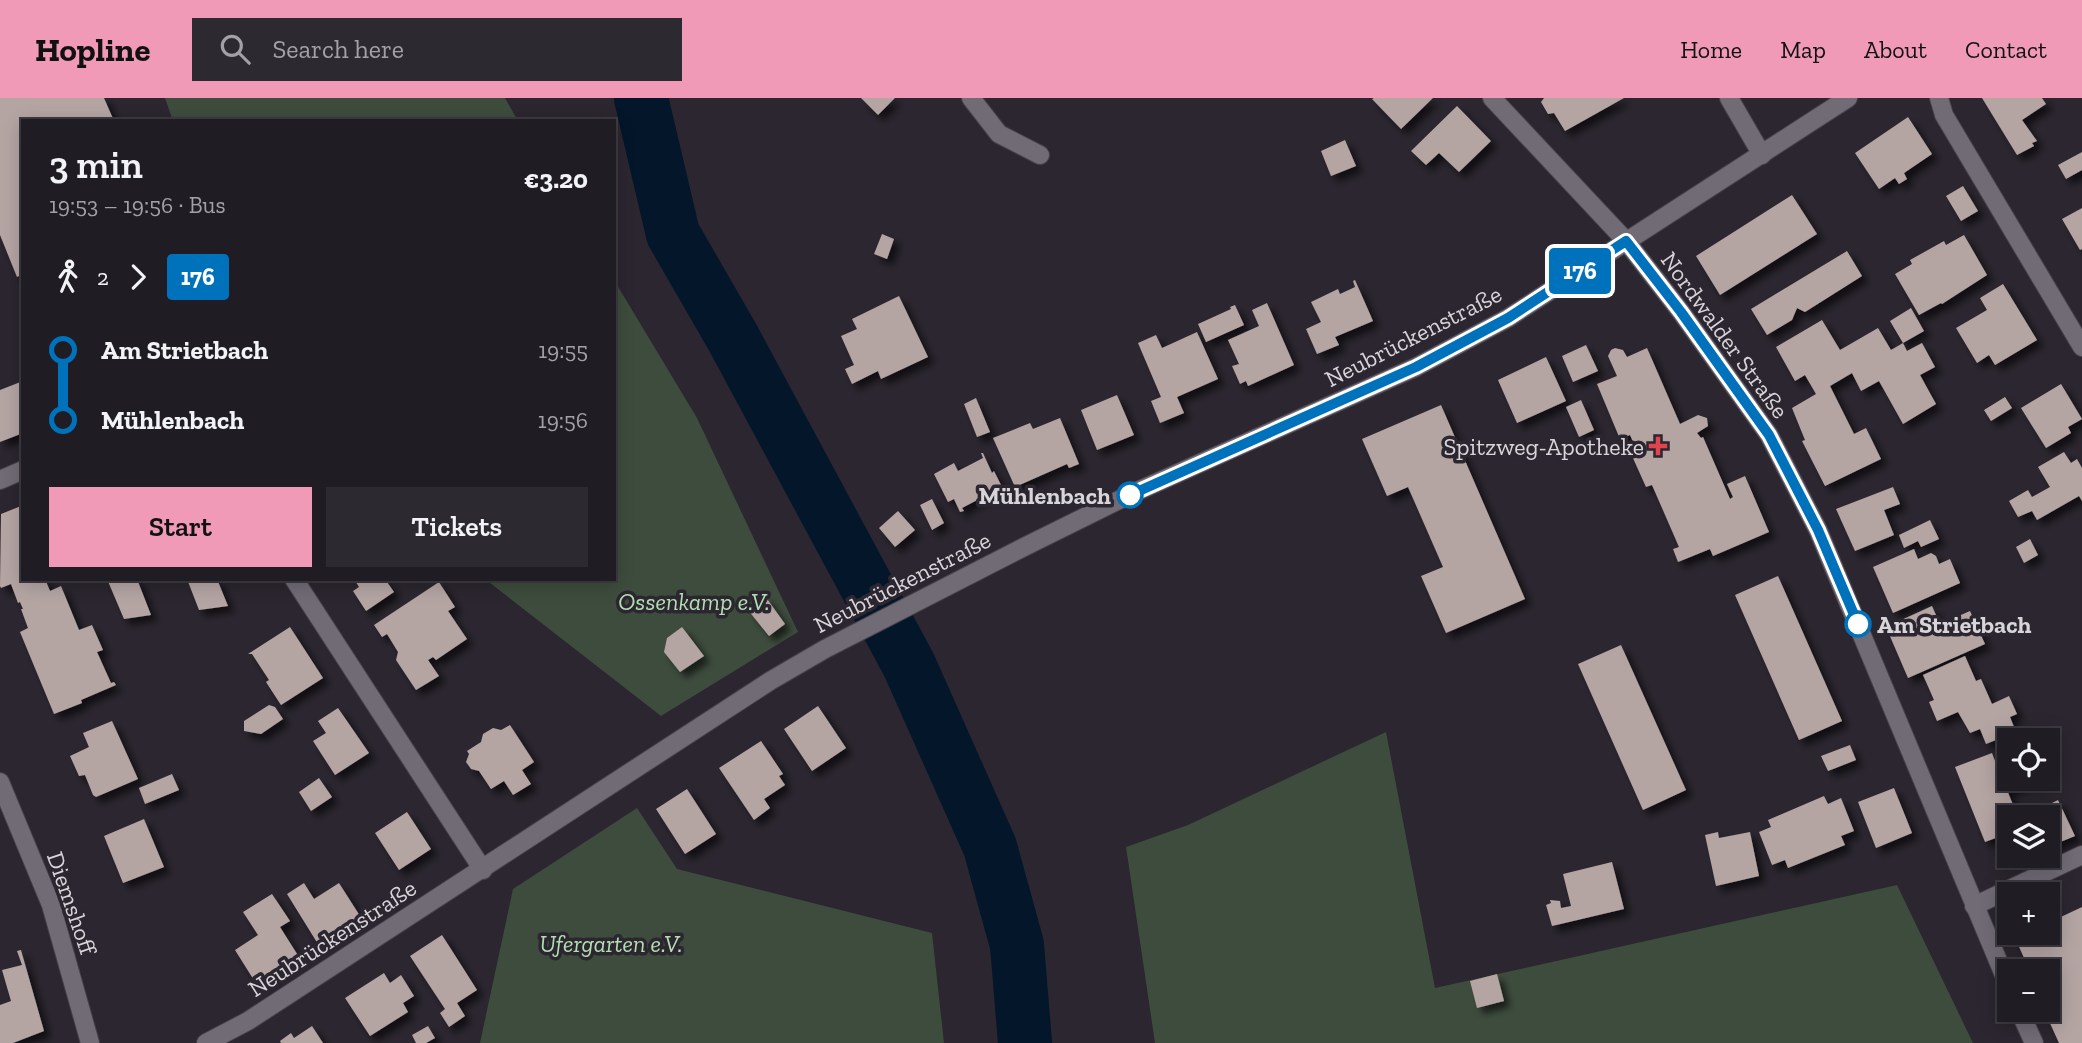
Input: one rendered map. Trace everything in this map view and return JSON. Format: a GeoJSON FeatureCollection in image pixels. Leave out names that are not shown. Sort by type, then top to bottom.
{"type":"FeatureCollection","features":[{"type":"Feature","properties":{"kind":"street"},"geometry":{"type":"LineString","coordinates":[[971,98],[999,134],[1040,155]]}},
{"type":"Feature","properties":{"kind":"street","name":"Nordwalder Straße"},"geometry":{"type":"LineString","coordinates":[[1492,98],[1626,241],[1754,414],[1793,478],[1849,603],[1997,959]]}},
{"type":"Feature","properties":{"kind":"street"},"geometry":{"type":"LineString","coordinates":[[1729,98],[1762,155]]}},
{"type":"Feature","properties":{"kind":"street"},"geometry":{"type":"LineString","coordinates":[[1626,241],[1848,98]]}},
{"type":"Feature","properties":{"kind":"street"},"geometry":{"type":"LineString","coordinates":[[1939,98],[1944,115],[2082,347]]}},
{"type":"Feature","properties":{"kind":"street","name":"Neubrückenstraße"},"geometry":{"type":"LineString","coordinates":[[206,1043],[248,1021],[770,681],[825,649],[1131,494],[1416,367],[1508,318],[1626,241]]}},
{"type":"Feature","properties":{"kind":"street"},"geometry":{"type":"LineString","coordinates":[[0,480],[21,471]]}},
{"type":"Feature","properties":{"kind":"street"},"geometry":{"type":"LineString","coordinates":[[295,581],[483,870]]}},
{"type":"Feature","properties":{"kind":"street","name":"Diemshoff"},"geometry":{"type":"LineString","coordinates":[[0,782],[51,905],[90,1043]]}},
{"type":"Feature","properties":{"kind":"street"},"geometry":{"type":"LineString","coordinates":[[1974,906],[2082,855]]}},
{"type":"Feature","properties":{"kind":"street"},"geometry":{"type":"LineString","coordinates":[[2024,1022],[2034,1043]]}},
{"type":"Feature","properties":{"kind":"green space"},"geometry":{"type":"Polygon","coordinates":[[[165,98],[505,98],[517,119],[172,119],[165,98]]]}},
{"type":"Feature","properties":{"kind":"green space","name":"Ossenkamp e.V."},"geometry":{"type":"Polygon","coordinates":[[[616,283],[697,418],[798,632],[661,716],[488,581],[616,581],[616,283]]]}},
{"type":"Feature","properties":{"kind":"green space"},"geometry":{"type":"Polygon","coordinates":[[[1386,732],[1435,988],[1897,885],[1973,1043],[1155,1043],[1126,847],[1188,825],[1386,732]]]}},
{"type":"Feature","properties":{"kind":"green space","name":"Ufergarten e.V."},"geometry":{"type":"Polygon","coordinates":[[[637,808],[677,869],[932,933],[944,1043],[480,1043],[513,889],[637,808]]]}},
{"type":"Feature","properties":{"kind":"building"},"geometry":{"type":"Polygon","coordinates":[[[0,98],[104,98],[113,119],[21,119],[21,275],[17,277],[0,235],[0,98]]]}},
{"type":"Feature","properties":{"kind":"building"},"geometry":{"type":"Polygon","coordinates":[[[861,98],[895,98],[878,115],[861,98]]]}},
{"type":"Feature","properties":{"kind":"building"},"geometry":{"type":"Polygon","coordinates":[[[1433,98],[1401,129],[1372,99],[1433,98]]]}},
{"type":"Feature","properties":{"kind":"building"},"geometry":{"type":"Polygon","coordinates":[[[1544,98],[1624,98],[1565,131],[1554,113],[1548,114],[1541,102],[1544,98]]]}},
{"type":"Feature","properties":{"kind":"building"},"geometry":{"type":"Polygon","coordinates":[[[1982,98],[2042,98],[2046,104],[2022,120],[2037,141],[2032,143],[2034,146],[2017,155],[1982,98]]]}},
{"type":"Feature","properties":{"kind":"building"},"geometry":{"type":"Polygon","coordinates":[[[1457,106],[1491,141],[1459,172],[1439,153],[1426,165],[1411,151],[1457,106]]]}},
{"type":"Feature","properties":{"kind":"building"},"geometry":{"type":"Polygon","coordinates":[[[1908,117],[1932,154],[1904,173],[1907,179],[1899,184],[1895,178],[1879,189],[1855,153],[1908,117]]]}},
{"type":"Feature","properties":{"kind":"building"},"geometry":{"type":"Polygon","coordinates":[[[1345,140],[1356,166],[1331,176],[1321,151],[1345,140]]]}},
{"type":"Feature","properties":{"kind":"building"},"geometry":{"type":"Polygon","coordinates":[[[2082,152],[2082,170],[2066,179],[2058,165],[2082,152]]]}},
{"type":"Feature","properties":{"kind":"building"},"geometry":{"type":"Polygon","coordinates":[[[1963,186],[1978,211],[1961,221],[1946,196],[1963,186]]]}},
{"type":"Feature","properties":{"kind":"building"},"geometry":{"type":"Polygon","coordinates":[[[1792,195],[1817,234],[1720,295],[1696,256],[1792,195]]]}},
{"type":"Feature","properties":{"kind":"building"},"geometry":{"type":"Polygon","coordinates":[[[2082,208],[2082,249],[2080,250],[2062,219],[2082,208]]]}},
{"type":"Feature","properties":{"kind":"building"},"geometry":{"type":"Polygon","coordinates":[[[882,234],[894,239],[887,259],[874,254],[882,234]]]}},
{"type":"Feature","properties":{"kind":"building"},"geometry":{"type":"Polygon","coordinates":[[[1964,235],[1987,275],[1942,304],[1919,315],[1895,274],[1912,264],[1910,260],[1944,241],[1946,245],[1964,235]]]}},
{"type":"Feature","properties":{"kind":"building"},"geometry":{"type":"Polygon","coordinates":[[[1847,251],[1862,276],[1805,312],[1797,308],[1792,320],[1767,335],[1751,309],[1847,251]]]}},
{"type":"Feature","properties":{"kind":"building"},"geometry":{"type":"Polygon","coordinates":[[[1355,280],[1373,321],[1335,337],[1339,345],[1317,354],[1306,329],[1321,322],[1311,302],[1338,289],[1340,294],[1355,287],[1355,280]]]}},
{"type":"Feature","properties":{"kind":"building"},"geometry":{"type":"Polygon","coordinates":[[[2003,284],[2037,340],[1995,365],[1989,355],[1977,363],[1956,328],[1987,310],[1980,298],[2003,284]]]}},
{"type":"Feature","properties":{"kind":"building"},"geometry":{"type":"Polygon","coordinates":[[[899,296],[928,357],[881,379],[878,371],[852,384],[845,369],[854,365],[841,336],[857,329],[852,319],[899,296]]]}},
{"type":"Feature","properties":{"kind":"building"},"geometry":{"type":"Polygon","coordinates":[[[1267,303],[1294,365],[1248,386],[1246,381],[1240,384],[1232,366],[1239,364],[1228,340],[1259,326],[1252,310],[1267,303]]]}},
{"type":"Feature","properties":{"kind":"building"},"geometry":{"type":"Polygon","coordinates":[[[1235,305],[1244,325],[1206,342],[1198,324],[1235,305]]]}},
{"type":"Feature","properties":{"kind":"building"},"geometry":{"type":"Polygon","coordinates":[[[1911,308],[1924,331],[1903,343],[1890,321],[1911,308]]]}},
{"type":"Feature","properties":{"kind":"building"},"geometry":{"type":"Polygon","coordinates":[[[1822,320],[1840,350],[1878,328],[1891,350],[1903,343],[1907,351],[1922,343],[1935,367],[1920,375],[1936,404],[1903,424],[1879,381],[1861,391],[1852,373],[1830,386],[1854,434],[1866,428],[1881,459],[1825,486],[1802,441],[1805,440],[1792,408],[1816,394],[1805,375],[1795,381],[1776,347],[1822,320]]]}},
{"type":"Feature","properties":{"kind":"building"},"geometry":{"type":"Polygon","coordinates":[[[1197,332],[1218,379],[1177,397],[1184,413],[1160,423],[1151,401],[1161,397],[1138,343],[1156,335],[1162,348],[1197,332]]]}},
{"type":"Feature","properties":{"kind":"building"},"geometry":{"type":"Polygon","coordinates":[[[1586,345],[1598,371],[1573,382],[1562,356],[1586,345]]]}},
{"type":"Feature","properties":{"kind":"building"},"geometry":{"type":"Polygon","coordinates":[[[1615,348],[1623,350],[1627,357],[1647,348],[1680,424],[1698,415],[1707,418],[1708,426],[1697,433],[1703,437],[1730,499],[1733,497],[1727,484],[1745,476],[1769,532],[1713,556],[1710,549],[1678,562],[1673,549],[1679,547],[1652,485],[1646,487],[1628,447],[1634,444],[1630,435],[1620,439],[1597,384],[1617,376],[1608,356],[1615,348]]]}},
{"type":"Feature","properties":{"kind":"building"},"geometry":{"type":"Polygon","coordinates":[[[1546,357],[1566,401],[1517,423],[1498,380],[1546,357]]]}},
{"type":"Feature","properties":{"kind":"building"},"geometry":{"type":"Polygon","coordinates":[[[21,382],[21,434],[0,442],[0,390],[21,382]]]}},
{"type":"Feature","properties":{"kind":"building"},"geometry":{"type":"Polygon","coordinates":[[[2061,384],[2082,419],[2068,427],[2071,433],[2046,448],[2021,408],[2061,384]]]}},
{"type":"Feature","properties":{"kind":"building"},"geometry":{"type":"Polygon","coordinates":[[[1117,395],[1134,435],[1097,450],[1081,410],[1117,395]]]}},
{"type":"Feature","properties":{"kind":"building"},"geometry":{"type":"Polygon","coordinates":[[[2005,397],[2012,408],[1991,421],[1984,410],[2005,397]]]}},
{"type":"Feature","properties":{"kind":"building"},"geometry":{"type":"Polygon","coordinates":[[[976,398],[990,432],[977,437],[964,404],[976,398]]]}},
{"type":"Feature","properties":{"kind":"building"},"geometry":{"type":"Polygon","coordinates":[[[1581,400],[1594,430],[1579,437],[1566,407],[1581,400]]]}},
{"type":"Feature","properties":{"kind":"building"},"geometry":{"type":"Polygon","coordinates":[[[1441,405],[1525,599],[1446,633],[1421,576],[1443,567],[1408,487],[1387,496],[1362,439],[1441,405]]]}},
{"type":"Feature","properties":{"kind":"building"},"geometry":{"type":"Polygon","coordinates":[[[1060,418],[1079,464],[1069,468],[1067,464],[1015,487],[993,438],[1030,423],[1033,429],[1060,418]]]}},
{"type":"Feature","properties":{"kind":"building"},"geometry":{"type":"Polygon","coordinates":[[[2064,452],[2071,463],[2077,459],[2082,468],[2082,501],[2079,496],[2037,520],[2032,511],[2018,517],[2009,501],[2028,490],[2032,497],[2050,487],[2038,467],[2064,452]]]}},
{"type":"Feature","properties":{"kind":"building"},"geometry":{"type":"Polygon","coordinates":[[[981,453],[1002,487],[962,508],[964,511],[960,512],[954,499],[948,502],[934,474],[954,463],[958,471],[983,458],[981,453]]]}},
{"type":"Feature","properties":{"kind":"building"},"geometry":{"type":"Polygon","coordinates":[[[1893,487],[1900,504],[1884,510],[1894,535],[1855,551],[1836,509],[1893,487]]]}},
{"type":"Feature","properties":{"kind":"building"},"geometry":{"type":"Polygon","coordinates":[[[932,499],[944,523],[932,530],[920,505],[932,499]]]}},
{"type":"Feature","properties":{"kind":"building"},"geometry":{"type":"Polygon","coordinates":[[[21,506],[21,581],[46,581],[50,591],[61,586],[79,630],[92,625],[103,650],[97,652],[111,683],[116,685],[54,714],[20,632],[28,628],[23,609],[11,584],[1,588],[0,586],[1,514],[21,506]]]}},
{"type":"Feature","properties":{"kind":"building"},"geometry":{"type":"Polygon","coordinates":[[[898,511],[915,530],[895,547],[879,528],[898,511]]]}},
{"type":"Feature","properties":{"kind":"building"},"geometry":{"type":"Polygon","coordinates":[[[1930,520],[1939,539],[1921,547],[1918,541],[1904,548],[1899,535],[1930,520]]]}},
{"type":"Feature","properties":{"kind":"building"},"geometry":{"type":"Polygon","coordinates":[[[2030,539],[2038,555],[2024,563],[2016,547],[2030,539]]]}},
{"type":"Feature","properties":{"kind":"building"},"geometry":{"type":"Polygon","coordinates":[[[1914,549],[1918,559],[1931,553],[1936,556],[1939,564],[1950,559],[1960,583],[1893,613],[1873,567],[1914,549]]]}},
{"type":"Feature","properties":{"kind":"building"},"geometry":{"type":"Polygon","coordinates":[[[1778,576],[1842,721],[1799,740],[1735,595],[1778,576]]]}},
{"type":"Feature","properties":{"kind":"building"},"geometry":{"type":"Polygon","coordinates":[[[108,581],[138,581],[151,615],[124,619],[108,581]]]}},
{"type":"Feature","properties":{"kind":"building"},"geometry":{"type":"Polygon","coordinates":[[[188,581],[218,581],[228,606],[199,610],[188,581]]]}},
{"type":"Feature","properties":{"kind":"building"},"geometry":{"type":"Polygon","coordinates":[[[355,581],[386,581],[394,592],[366,611],[353,591],[359,587],[355,581]]]}},
{"type":"Feature","properties":{"kind":"building"},"geometry":{"type":"Polygon","coordinates":[[[439,582],[455,607],[448,611],[467,639],[436,660],[433,657],[428,660],[439,676],[416,690],[396,660],[398,652],[387,634],[382,637],[374,625],[439,582]]]}},
{"type":"Feature","properties":{"kind":"building"},"geometry":{"type":"Polygon","coordinates":[[[765,596],[785,624],[769,636],[748,610],[765,596]]]}},
{"type":"Feature","properties":{"kind":"building"},"geometry":{"type":"Polygon","coordinates":[[[1932,606],[1940,624],[1970,611],[1985,644],[1908,678],[1886,627],[1932,606]]]}},
{"type":"Feature","properties":{"kind":"building"},"geometry":{"type":"Polygon","coordinates":[[[290,627],[323,678],[281,705],[266,682],[269,680],[252,654],[248,654],[290,627]]]}},
{"type":"Feature","properties":{"kind":"building"},"geometry":{"type":"Polygon","coordinates":[[[682,627],[704,656],[680,672],[664,652],[667,638],[682,627]]]}},
{"type":"Feature","properties":{"kind":"building"},"geometry":{"type":"Polygon","coordinates":[[[1621,645],[1686,790],[1643,810],[1578,664],[1621,645]]]}},
{"type":"Feature","properties":{"kind":"building"},"geometry":{"type":"Polygon","coordinates":[[[1965,656],[1976,681],[1981,679],[1992,704],[2009,696],[2017,714],[2010,717],[2014,728],[1997,728],[1997,740],[1986,744],[1980,729],[1970,733],[1958,712],[1937,721],[1929,702],[1934,700],[1923,675],[1965,656]]]}},
{"type":"Feature","properties":{"kind":"building"},"geometry":{"type":"Polygon","coordinates":[[[269,705],[275,707],[283,719],[261,734],[244,731],[244,721],[269,705]]]}},
{"type":"Feature","properties":{"kind":"building"},"geometry":{"type":"Polygon","coordinates":[[[818,706],[846,748],[812,771],[784,729],[818,706]]]}},
{"type":"Feature","properties":{"kind":"building"},"geometry":{"type":"Polygon","coordinates":[[[338,708],[369,753],[335,775],[313,741],[326,733],[318,721],[338,708]]]}},
{"type":"Feature","properties":{"kind":"building"},"geometry":{"type":"Polygon","coordinates":[[[112,721],[138,779],[96,797],[85,775],[79,776],[70,756],[89,747],[83,733],[112,721]]]}},
{"type":"Feature","properties":{"kind":"building"},"geometry":{"type":"Polygon","coordinates":[[[510,725],[534,762],[522,770],[531,784],[513,795],[504,781],[491,789],[479,771],[471,769],[466,762],[469,754],[467,751],[481,742],[483,734],[493,728],[501,730],[510,725]]]}},
{"type":"Feature","properties":{"kind":"building"},"geometry":{"type":"Polygon","coordinates":[[[761,741],[783,774],[779,776],[785,785],[764,799],[770,808],[754,820],[719,768],[761,741]]]}},
{"type":"Feature","properties":{"kind":"building"},"geometry":{"type":"Polygon","coordinates":[[[1850,745],[1856,760],[1828,771],[1821,756],[1850,745]]]}},
{"type":"Feature","properties":{"kind":"building"},"geometry":{"type":"Polygon","coordinates":[[[1992,753],[1997,766],[1997,791],[2007,791],[2013,805],[1997,805],[1997,838],[1985,842],[1955,767],[1992,753]]]}},
{"type":"Feature","properties":{"kind":"building"},"geometry":{"type":"Polygon","coordinates":[[[172,774],[179,790],[145,804],[139,788],[172,774]]]}},
{"type":"Feature","properties":{"kind":"building"},"geometry":{"type":"Polygon","coordinates":[[[319,778],[332,797],[311,811],[299,792],[319,778]]]}},
{"type":"Feature","properties":{"kind":"building"},"geometry":{"type":"Polygon","coordinates":[[[1894,788],[1912,833],[1876,848],[1858,802],[1894,788]]]}},
{"type":"Feature","properties":{"kind":"building"},"geometry":{"type":"Polygon","coordinates":[[[687,789],[716,834],[685,854],[656,809],[687,789]]]}},
{"type":"Feature","properties":{"kind":"building"},"geometry":{"type":"Polygon","coordinates":[[[1824,796],[1828,804],[1841,798],[1854,831],[1841,836],[1845,845],[1788,868],[1785,860],[1772,865],[1759,832],[1771,827],[1768,820],[1824,796]]]}},
{"type":"Feature","properties":{"kind":"building"},"geometry":{"type":"Polygon","coordinates":[[[2058,800],[2075,836],[2060,842],[2060,805],[2048,805],[2058,800]]]}},
{"type":"Feature","properties":{"kind":"building"},"geometry":{"type":"Polygon","coordinates":[[[407,812],[431,849],[399,870],[375,833],[407,812]]]}},
{"type":"Feature","properties":{"kind":"building"},"geometry":{"type":"Polygon","coordinates":[[[144,819],[164,867],[123,883],[104,836],[144,819]]]}},
{"type":"Feature","properties":{"kind":"building"},"geometry":{"type":"Polygon","coordinates":[[[1718,832],[1719,838],[1750,832],[1759,876],[1716,886],[1705,835],[1718,832]]]}},
{"type":"Feature","properties":{"kind":"building"},"geometry":{"type":"Polygon","coordinates":[[[1612,862],[1624,909],[1552,926],[1546,905],[1551,903],[1550,900],[1560,901],[1561,908],[1571,906],[1563,874],[1612,862]]]}},
{"type":"Feature","properties":{"kind":"building"},"geometry":{"type":"Polygon","coordinates":[[[304,883],[314,899],[339,883],[360,916],[318,944],[287,894],[304,883]]]}},
{"type":"Feature","properties":{"kind":"building"},"geometry":{"type":"Polygon","coordinates":[[[272,894],[290,921],[280,927],[299,957],[257,985],[235,950],[258,935],[243,912],[272,894]]]}},
{"type":"Feature","properties":{"kind":"building"},"geometry":{"type":"Polygon","coordinates":[[[2082,907],[2082,1043],[2059,1043],[2049,1022],[2060,1022],[2060,959],[2025,959],[2018,945],[2060,945],[2060,917],[2082,907]]]}},
{"type":"Feature","properties":{"kind":"building"},"geometry":{"type":"Polygon","coordinates":[[[442,935],[477,990],[457,1003],[465,1016],[449,1027],[440,1013],[445,1009],[410,956],[442,935]]]}},
{"type":"Feature","properties":{"kind":"building"},"geometry":{"type":"Polygon","coordinates":[[[21,950],[44,1031],[13,1043],[0,1043],[0,1005],[11,1001],[2,970],[22,965],[17,951],[21,950]]]}},
{"type":"Feature","properties":{"kind":"building"},"geometry":{"type":"Polygon","coordinates":[[[384,973],[390,983],[401,975],[414,996],[403,1003],[408,1012],[370,1036],[345,998],[384,973]]]}},
{"type":"Feature","properties":{"kind":"building"},"geometry":{"type":"Polygon","coordinates":[[[1497,974],[1504,1001],[1477,1008],[1470,981],[1497,974]]]}},
{"type":"Feature","properties":{"kind":"building"},"geometry":{"type":"Polygon","coordinates":[[[312,1026],[323,1043],[281,1043],[280,1041],[291,1033],[294,1038],[312,1026]]]}},
{"type":"Feature","properties":{"kind":"building"},"geometry":{"type":"Polygon","coordinates":[[[428,1026],[435,1038],[426,1043],[416,1043],[412,1035],[428,1026]]]}},
{"type":"Feature","properties":{"kind":"waterway","name":"Mühlenbach"},"geometry":{"type":"LineString","coordinates":[[641,98],[673,234],[733,338],[909,665],[990,847],[1017,945],[1025,1043]]}},
{"type":"Feature","properties":{"kind":"bus line","name":"176"},"geometry":{"type":"LineString","coordinates":[[1130,495],[1416,367],[1508,318],[1626,241],[1681,312],[1769,435],[1818,530],[1858,624]]}},
{"type":"Feature","properties":{"kind":"place","name":"Spitzweg-Apotheke"},"geometry":{"type":"Point","coordinates":[1658,446]}},
{"type":"Feature","properties":{"kind":"place","name":"Mühlenbach"},"geometry":{"type":"Point","coordinates":[1130,495]}},
{"type":"Feature","properties":{"kind":"place","name":"Am Strietbach"},"geometry":{"type":"Point","coordinates":[1858,624]}}]}
